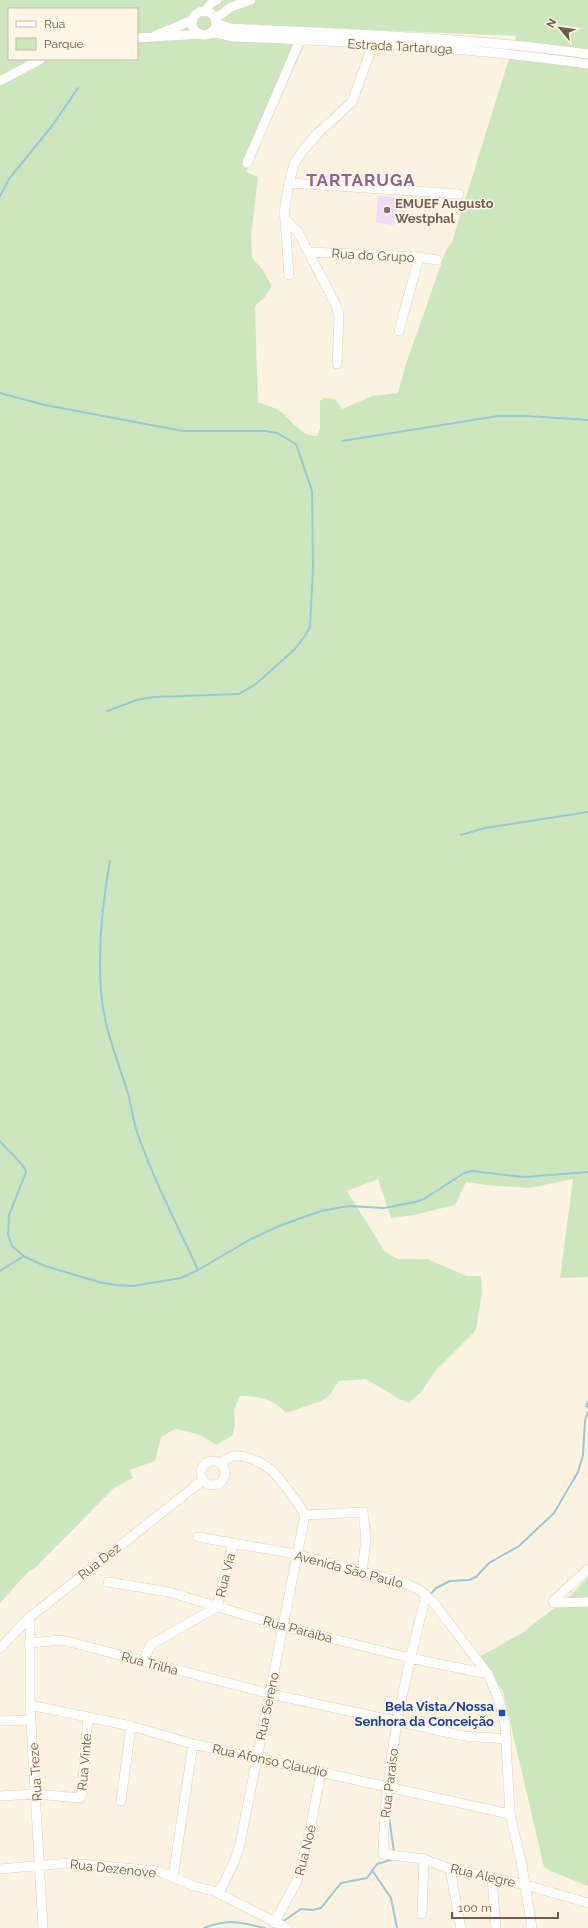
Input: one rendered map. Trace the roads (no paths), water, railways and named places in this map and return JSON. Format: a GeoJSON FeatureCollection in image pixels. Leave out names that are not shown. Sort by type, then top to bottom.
{"type":"FeatureCollection","features":[{"type":"Feature","properties":{"kind":"street"},"geometry":{"type":"LineString","coordinates":[[204,12],[212,2],[216,0]]}},
{"type":"Feature","properties":{"kind":"street"},"geometry":{"type":"LineString","coordinates":[[138,38],[211,32],[216,21],[231,7],[251,0]]}},
{"type":"Feature","properties":{"kind":"street"},"geometry":{"type":"LineString","coordinates":[[150,38],[193,20],[197,14],[204,12],[211,14],[216,21]]}},
{"type":"Feature","properties":{"kind":"street"},"geometry":{"type":"LineString","coordinates":[[193,20],[193,27],[201,34]]}},
{"type":"Feature","properties":{"kind":"street","name":"Estrada Tartaruga"},"geometry":{"type":"LineString","coordinates":[[216,21],[229,28],[472,40],[540,46],[588,54]]}},
{"type":"Feature","properties":{"kind":"street","name":"Estrada Tartaruga"},"geometry":{"type":"LineString","coordinates":[[211,32],[234,37],[373,44],[513,54],[588,64]]}},
{"type":"Feature","properties":{"kind":"street"},"geometry":{"type":"LineString","coordinates":[[247,163],[300,40]]}},
{"type":"Feature","properties":{"kind":"street"},"geometry":{"type":"LineString","coordinates":[[289,275],[284,213],[292,168],[301,153],[316,135],[352,102],[373,44]]}},
{"type":"Feature","properties":{"kind":"street"},"geometry":{"type":"LineString","coordinates":[[0,81],[39,60]]}},
{"type":"Feature","properties":{"kind":"street"},"geometry":{"type":"LineString","coordinates":[[289,183],[459,194]]}},
{"type":"Feature","properties":{"kind":"street","name":"Rua do Grupo"},"geometry":{"type":"LineString","coordinates":[[285,220],[298,232],[338,311],[337,364]]}},
{"type":"Feature","properties":{"kind":"street","name":"Rua do Grupo"},"geometry":{"type":"LineString","coordinates":[[309,252],[419,257],[437,260]]}},
{"type":"Feature","properties":{"kind":"street"},"geometry":{"type":"LineString","coordinates":[[399,331],[419,257]]}},
{"type":"Feature","properties":{"kind":"street"},"geometry":{"type":"LineString","coordinates":[[220,1463],[229,1458],[240,1456],[264,1465],[272,1470],[305,1515],[363,1512],[366,1539],[362,1572]]}},
{"type":"Feature","properties":{"kind":"street"},"geometry":{"type":"LineString","coordinates":[[214,1461],[220,1463],[225,1472],[222,1482],[212,1485],[203,1480],[201,1474],[204,1464],[214,1461]]}},
{"type":"Feature","properties":{"kind":"street","name":"Rua Dez"},"geometry":{"type":"LineString","coordinates":[[0,1648],[30,1617],[203,1480]]}},
{"type":"Feature","properties":{"kind":"street","name":"Rua Sereno"},"geometry":{"type":"LineString","coordinates":[[219,1894],[238,1854],[256,1757],[271,1694],[282,1626],[305,1515]]}},
{"type":"Feature","properties":{"kind":"street","name":"Avenida São Paulo"},"geometry":{"type":"LineString","coordinates":[[198,1537],[296,1554],[402,1582],[416,1588],[426,1595],[447,1619],[488,1674],[495,1688],[502,1713],[506,1739],[510,1814],[526,1885],[532,1928]]}},
{"type":"Feature","properties":{"kind":"street","name":"Rua Via"},"geometry":{"type":"LineString","coordinates":[[217,1607],[233,1544]]}},
{"type":"Feature","properties":{"kind":"street"},"geometry":{"type":"LineString","coordinates":[[588,1569],[553,1602],[588,1602]]}},
{"type":"Feature","properties":{"kind":"street","name":"Rua Paraíba"},"geometry":{"type":"LineString","coordinates":[[108,1582],[169,1592],[282,1626],[410,1658],[488,1674]]}},
{"type":"Feature","properties":{"kind":"street","name":"Rua Paraíso"},"geometry":{"type":"LineString","coordinates":[[383,1854],[387,1786],[397,1720],[410,1658],[426,1595]]}},
{"type":"Feature","properties":{"kind":"street"},"geometry":{"type":"LineString","coordinates":[[144,1662],[148,1650],[152,1644],[217,1607]]}},
{"type":"Feature","properties":{"kind":"street","name":"Rua Treze"},"geometry":{"type":"LineString","coordinates":[[30,1617],[30,1705],[43,1928]]}},
{"type":"Feature","properties":{"kind":"street","name":"Rua Trilha"},"geometry":{"type":"LineString","coordinates":[[29,1643],[62,1640],[271,1694],[397,1720],[464,1736],[506,1739]]}},
{"type":"Feature","properties":{"kind":"street","name":"Rua Afonso Claudio"},"geometry":{"type":"LineString","coordinates":[[30,1705],[131,1726],[193,1744],[510,1814]]}},
{"type":"Feature","properties":{"kind":"street","name":"Rua Vinte"},"geometry":{"type":"LineString","coordinates":[[0,1796],[36,1794],[80,1798],[82,1793],[88,1717]]}},
{"type":"Feature","properties":{"kind":"street"},"geometry":{"type":"LineString","coordinates":[[0,1721],[31,1720]]}},
{"type":"Feature","properties":{"kind":"street"},"geometry":{"type":"LineString","coordinates":[[121,1801],[131,1726]]}},
{"type":"Feature","properties":{"kind":"street"},"geometry":{"type":"LineString","coordinates":[[173,1877],[193,1744]]}},
{"type":"Feature","properties":{"kind":"street","name":"Rua Noé"},"geometry":{"type":"LineString","coordinates":[[281,1926],[297,1881],[310,1830],[321,1772]]}},
{"type":"Feature","properties":{"kind":"street","name":"Rua Alegre"},"geometry":{"type":"LineString","coordinates":[[383,1854],[424,1859],[450,1869],[526,1885],[588,1902]]}},
{"type":"Feature","properties":{"kind":"street"},"geometry":{"type":"LineString","coordinates":[[422,1914],[424,1859]]}},
{"type":"Feature","properties":{"kind":"street","name":"Rua Dezenove"},"geometry":{"type":"LineString","coordinates":[[0,1869],[60,1863],[158,1871],[219,1894],[281,1926]]}},
{"type":"Feature","properties":{"kind":"street"},"geometry":{"type":"LineString","coordinates":[[450,1869],[461,1928]]}},
{"type":"Feature","properties":{"kind":"street"},"geometry":{"type":"LineString","coordinates":[[492,1878],[496,1928]]}},
{"type":"Feature","properties":{"kind":"waterway"},"geometry":{"type":"LineString","coordinates":[[0,196],[9,179],[52,126],[78,88]]}},
{"type":"Feature","properties":{"kind":"waterway"},"geometry":{"type":"LineString","coordinates":[[0,393],[45,405],[183,431],[265,431],[277,433],[296,444],[312,491],[313,568],[310,626],[307,633],[295,649],[256,684],[239,694],[153,697],[137,700],[107,711]]}},
{"type":"Feature","properties":{"kind":"waterway"},"geometry":{"type":"LineString","coordinates":[[342,441],[498,416],[527,416],[588,420]]}},
{"type":"Feature","properties":{"kind":"waterway"},"geometry":{"type":"LineString","coordinates":[[461,835],[485,828],[588,812]]}},
{"type":"Feature","properties":{"kind":"waterway"},"geometry":{"type":"LineString","coordinates":[[110,861],[100,942],[100,975],[104,1016],[110,1040],[128,1093],[135,1126],[143,1150],[198,1270]]}},
{"type":"Feature","properties":{"kind":"waterway"},"geometry":{"type":"LineString","coordinates":[[0,1141],[23,1166],[26,1172],[9,1215],[8,1235],[12,1246],[25,1257],[45,1266],[99,1282],[133,1286],[181,1278],[198,1270],[251,1239],[279,1226],[321,1211],[349,1206],[384,1208],[424,1199],[464,1173],[472,1171],[524,1177],[588,1172]]}},
{"type":"Feature","properties":{"kind":"waterway"},"geometry":{"type":"LineString","coordinates":[[0,1271],[24,1256]]}},
{"type":"Feature","properties":{"kind":"waterway"},"geometry":{"type":"LineString","coordinates":[[588,1402],[586,1405],[588,1408]]}},
{"type":"Feature","properties":{"kind":"waterway"},"geometry":{"type":"LineString","coordinates":[[429,1596],[436,1588],[450,1581],[469,1580],[476,1577],[489,1563],[519,1546],[554,1513],[578,1472],[583,1455],[585,1420],[588,1412]]}},
{"type":"Feature","properties":{"kind":"waterway"},"geometry":{"type":"LineString","coordinates":[[389,1817],[394,1852]]}},
{"type":"Feature","properties":{"kind":"waterway"},"geometry":{"type":"LineString","coordinates":[[282,1922],[301,1909],[313,1910],[321,1908],[341,1883],[367,1878],[377,1864],[394,1859]]}},
{"type":"Feature","properties":{"kind":"waterway"},"geometry":{"type":"LineString","coordinates":[[372,1870],[391,1898],[397,1928]]}},
{"type":"Feature","properties":{"kind":"waterway"},"geometry":{"type":"LineString","coordinates":[[204,1928],[228,1922],[248,1924],[265,1928]]}},
{"type":"Feature","properties":{"kind":"place","name":"EMUEF Augusto Westphal"},"geometry":{"type":"Point","coordinates":[387,210]}},
{"type":"Feature","properties":{"kind":"place","name":"Bela Vista/Nossa Senhora da Conceição"},"geometry":{"type":"Point","coordinates":[502,1713]}},
{"type":"Feature","properties":{"kind":"district","name":"TARTARUGA"},"geometry":{"type":"Point","coordinates":[361,180]}}]}
